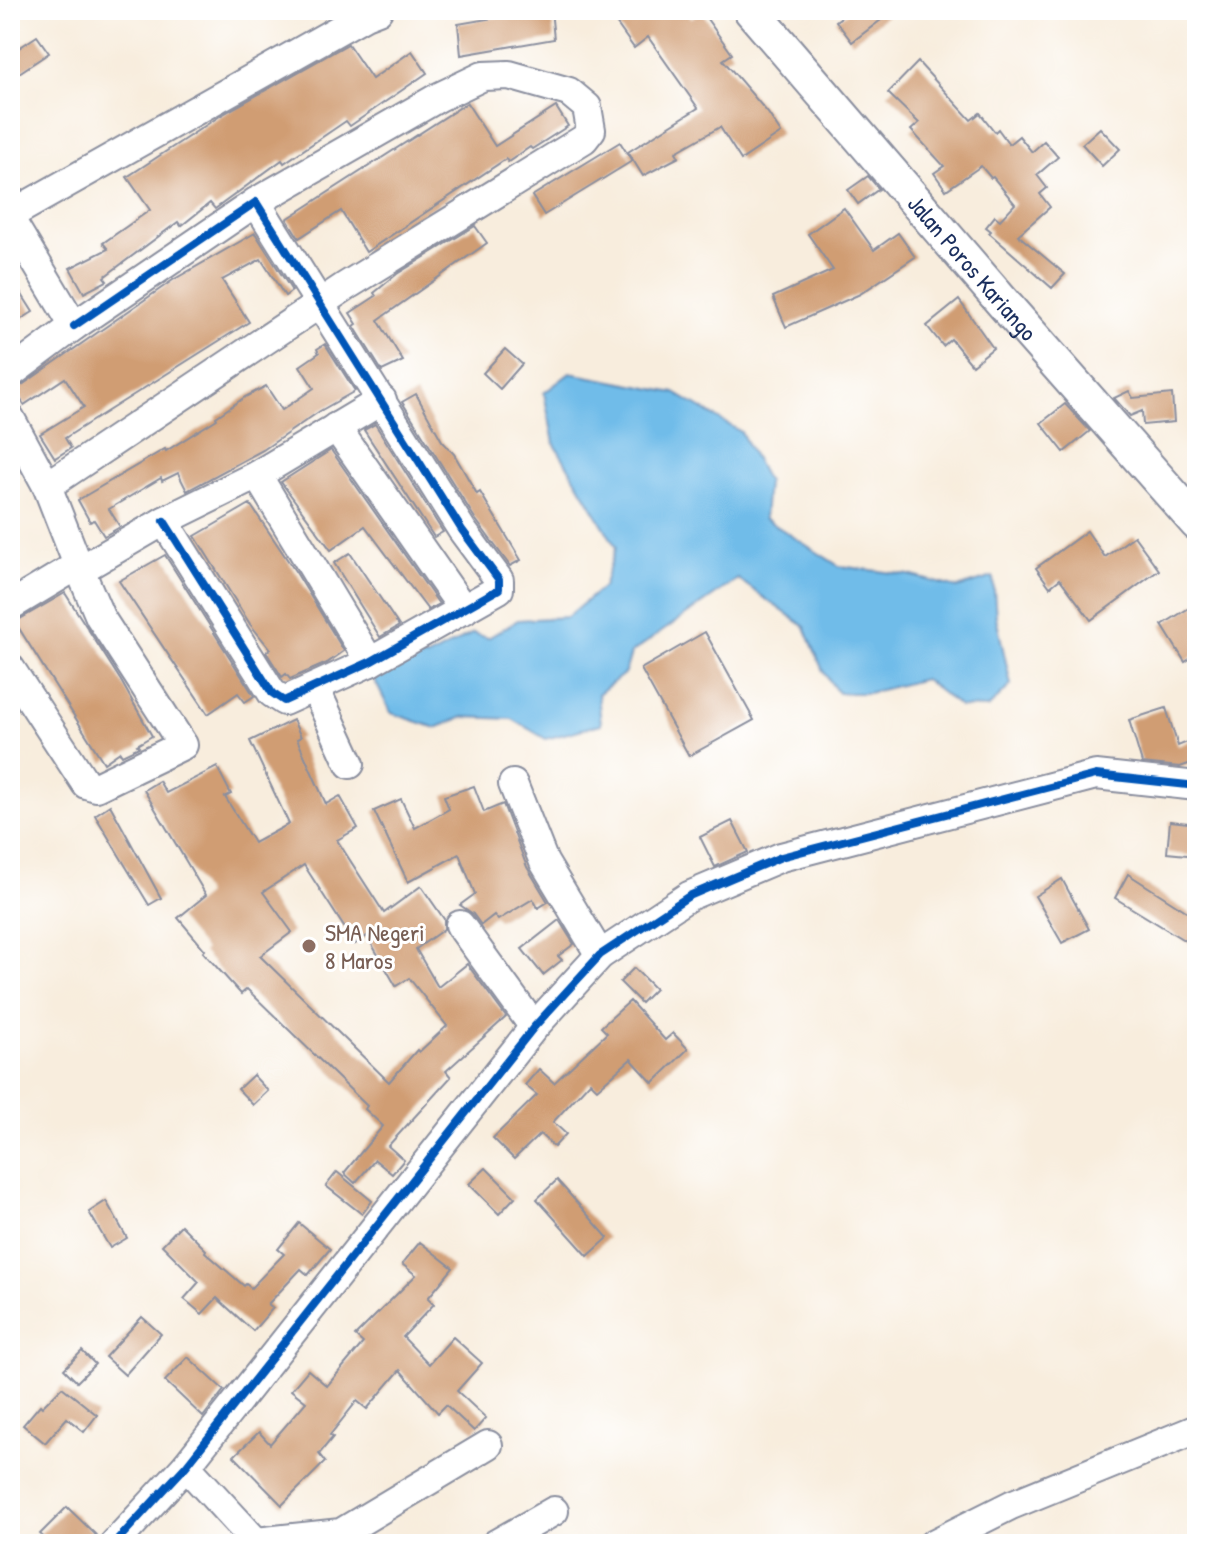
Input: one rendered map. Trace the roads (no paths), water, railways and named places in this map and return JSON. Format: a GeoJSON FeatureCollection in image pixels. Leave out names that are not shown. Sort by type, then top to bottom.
{"type":"FeatureCollection","features":[{"type":"Feature","properties":{"kind":"main road","name":"Jalan Poros Kariango"},"geometry":{"type":"LineString","coordinates":[[751,10],[1197,523]]}},
{"type":"Feature","properties":{"kind":"street"},"geometry":{"type":"LineString","coordinates":[[74,326],[10,217],[378,10]]}},
{"type":"Feature","properties":{"kind":"street"},"geometry":{"type":"LineString","coordinates":[[10,374],[74,326],[256,202],[439,97],[483,76],[509,75],[569,92],[587,107],[591,130],[584,139],[321,304],[47,486]]}},
{"type":"Feature","properties":{"kind":"street"},"geometry":{"type":"LineString","coordinates":[[164,521],[272,693],[284,701],[370,662],[499,589],[499,580],[462,530],[256,202]]}},
{"type":"Feature","properties":{"kind":"street"},"geometry":{"type":"LineString","coordinates":[[10,606],[164,521],[257,475],[382,400]]}},
{"type":"Feature","properties":{"kind":"street"},"geometry":{"type":"LineString","coordinates":[[10,418],[47,486],[100,617],[183,745],[96,787],[90,786],[10,668]]}},
{"type":"Feature","properties":{"kind":"street"},"geometry":{"type":"LineString","coordinates":[[336,427],[464,610]]}},
{"type":"Feature","properties":{"kind":"street"},"geometry":{"type":"LineString","coordinates":[[257,475],[370,662]]}},
{"type":"Feature","properties":{"kind":"street"},"geometry":{"type":"LineString","coordinates":[[315,688],[350,764]]}},
{"type":"Feature","properties":{"kind":"street"},"geometry":{"type":"LineString","coordinates":[[114,1544],[186,1466],[534,1027],[600,955],[689,896],[781,857],[1096,775],[1197,786]]}},
{"type":"Feature","properties":{"kind":"street"},"geometry":{"type":"LineString","coordinates":[[513,784],[544,862],[600,955]]}},
{"type":"Feature","properties":{"kind":"street"},"geometry":{"type":"LineString","coordinates":[[460,925],[534,1027]]}},
{"type":"Feature","properties":{"kind":"street"},"geometry":{"type":"LineString","coordinates":[[933,1544],[1011,1505],[1197,1429]]}},
{"type":"Feature","properties":{"kind":"street"},"geometry":{"type":"LineString","coordinates":[[186,1466],[256,1542],[345,1538],[488,1445]]}},
{"type":"Feature","properties":{"kind":"street"},"geometry":{"type":"LineString","coordinates":[[496,1544],[554,1511]]}},
{"type":"Feature","properties":{"kind":"water"},"geometry":{"type":"Polygon","coordinates":[[[570,373],[675,393],[741,432],[767,482],[764,518],[839,566],[909,575],[957,588],[993,577],[996,617],[1011,685],[988,708],[960,707],[924,679],[868,693],[838,693],[823,671],[805,627],[738,579],[631,653],[625,673],[598,694],[601,724],[546,739],[512,719],[463,717],[436,728],[391,713],[372,675],[404,656],[426,658],[473,633],[488,638],[518,620],[567,617],[603,587],[616,547],[554,443],[544,393],[570,373]]]}},
{"type":"Feature","properties":{"kind":"place","name":"SMA Negeri 8 Maros"},"geometry":{"type":"Point","coordinates":[309,946]}}]}
